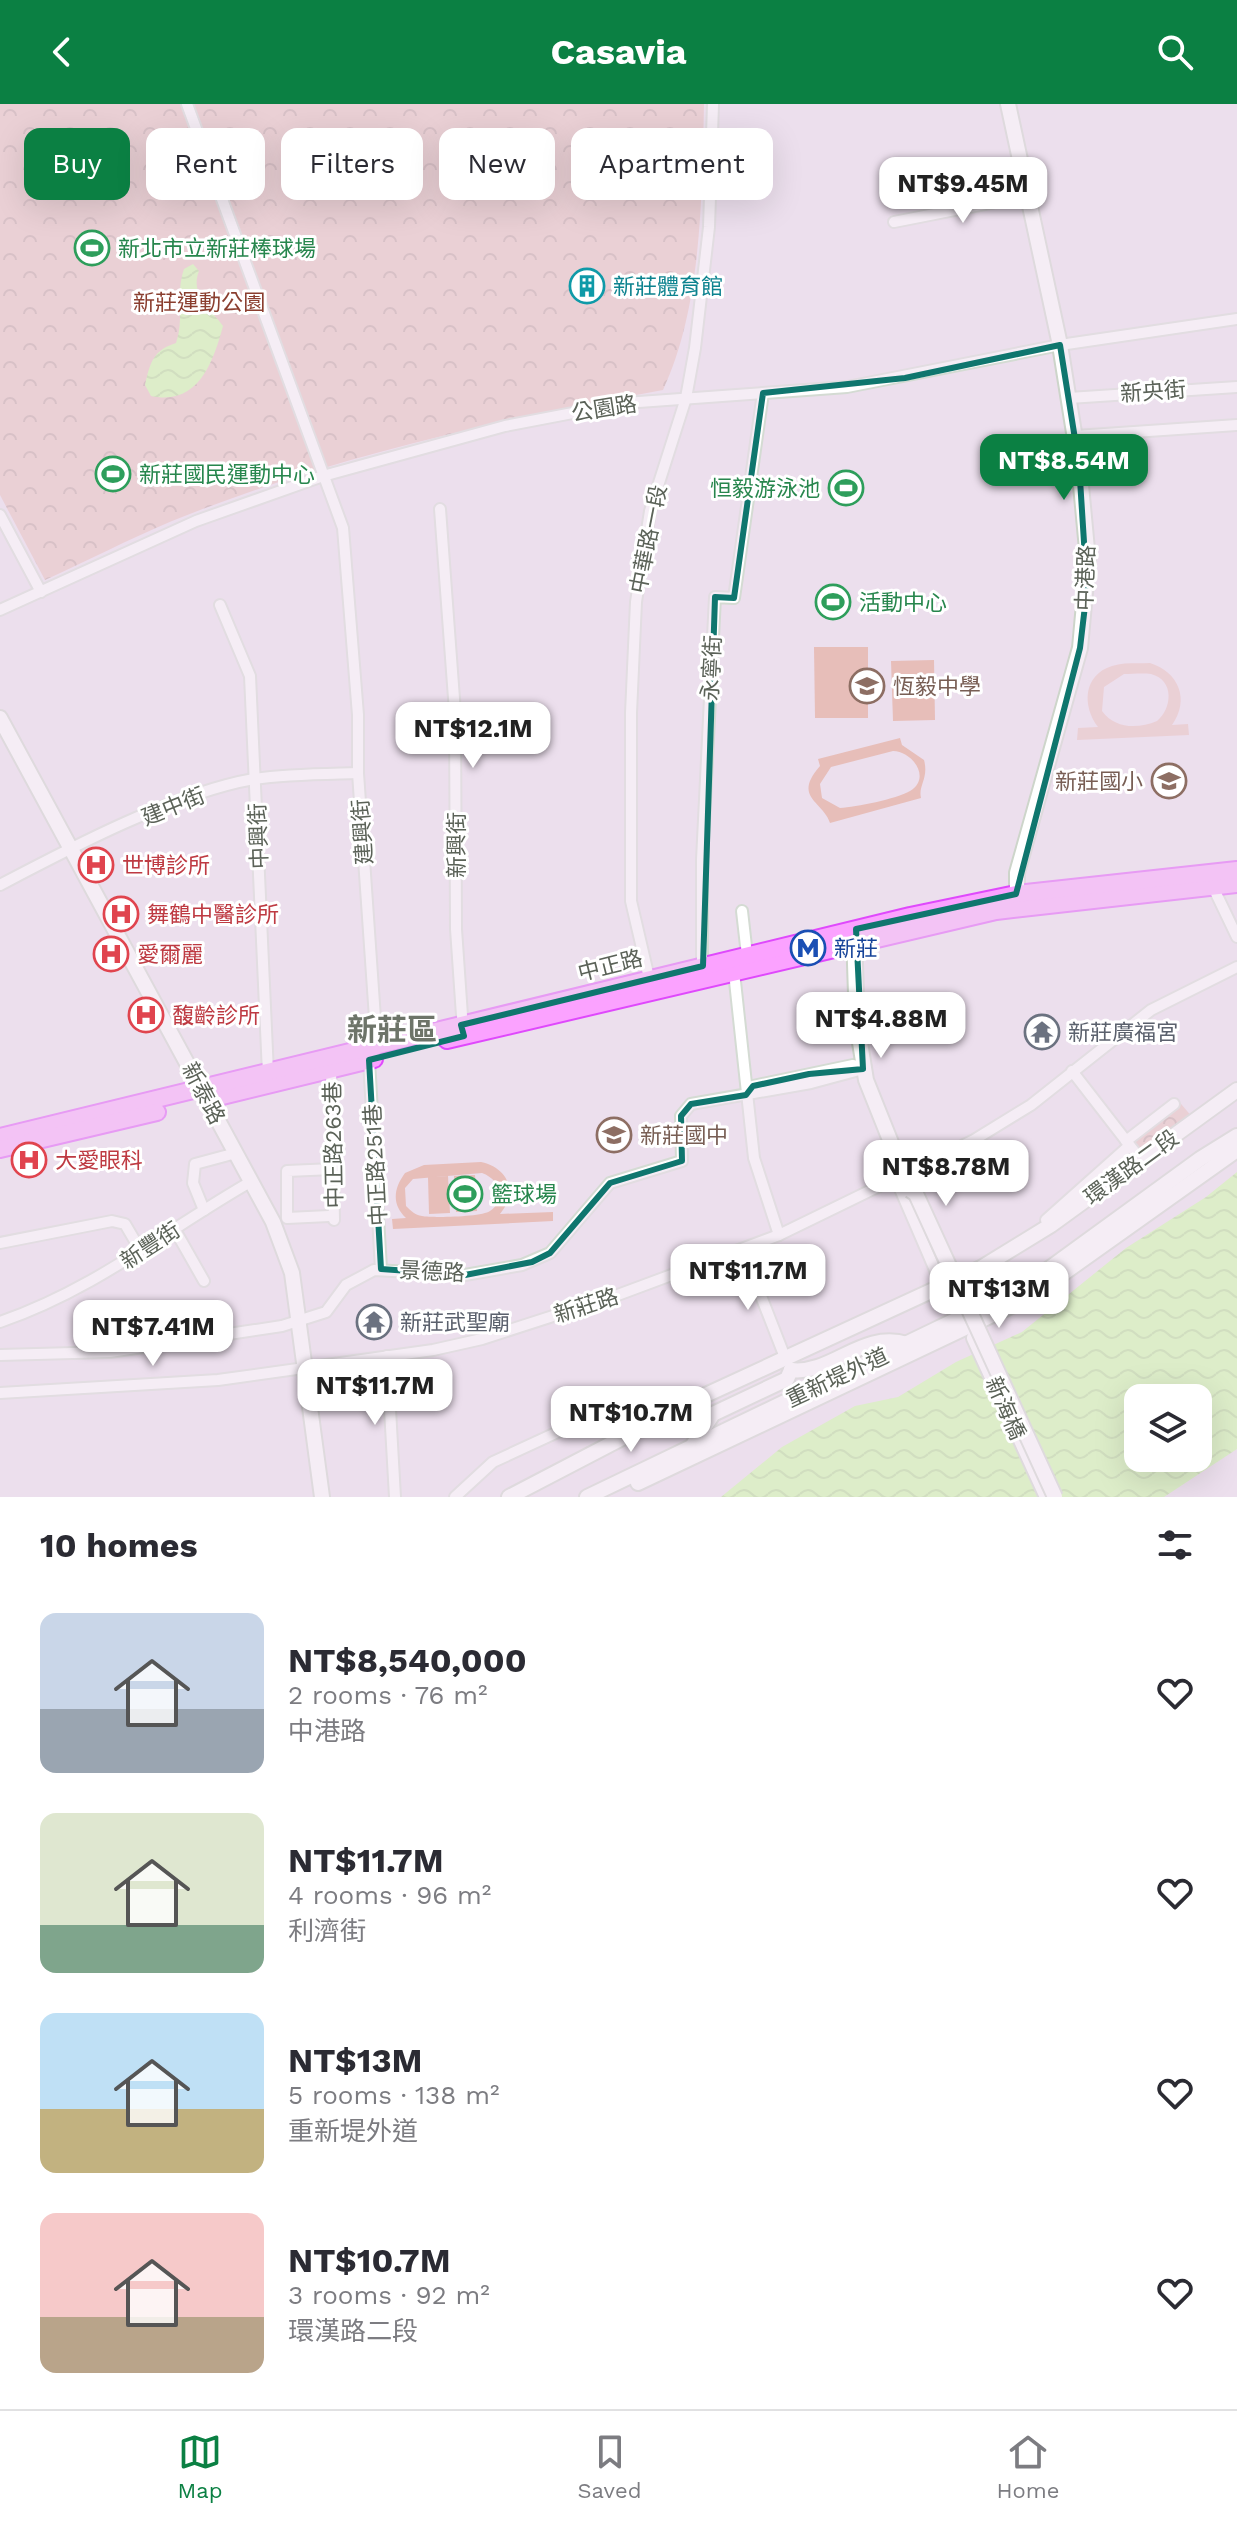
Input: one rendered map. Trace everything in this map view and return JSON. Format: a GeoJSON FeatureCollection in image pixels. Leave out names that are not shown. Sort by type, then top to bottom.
{"type":"FeatureCollection","features":[{"type":"Feature","properties":{"kind":"main road","name":"中正路"},"geometry":{"type":"LineString","coordinates":[[463,1031],[649,978],[747,955],[854,937],[1017,901],[1237,870]]}},
{"type":"Feature","properties":{"kind":"main road","name":"中正路"},"geometry":{"type":"LineString","coordinates":[[1017,901],[1237,884]]}},
{"type":"Feature","properties":{"kind":"main road","name":"中正路"},"geometry":{"type":"LineString","coordinates":[[0,1149],[204,1094],[268,1073],[373,1053],[734,972],[854,937]]}},
{"type":"Feature","properties":{"kind":"main road","name":"中正路"},"geometry":{"type":"LineString","coordinates":[[0,1137],[331,1071],[373,1053]]}},
{"type":"Feature","properties":{"kind":"street","name":"建興街"},"geometry":{"type":"LineString","coordinates":[[187,104],[343,528],[348,568],[373,1053]]}},
{"type":"Feature","properties":{"kind":"street","name":"中華路一段"},"geometry":{"type":"LineString","coordinates":[[649,978],[631,901],[635,619],[650,511],[686,398],[707,253],[713,104]]}},
{"type":"Feature","properties":{"kind":"street","name":"中港路"},"geometry":{"type":"LineString","coordinates":[[1008,104],[1060,345],[1088,542],[1087,589],[1080,648],[1020,859],[1017,901]]}},
{"type":"Feature","properties":{"kind":"street"},"geometry":{"type":"LineString","coordinates":[[894,222],[1026,196]]}},
{"type":"Feature","properties":{"kind":"street","name":"公園路"},"geometry":{"type":"LineString","coordinates":[[0,610],[196,521],[323,476],[505,426],[625,403],[847,387],[1060,345],[1237,319]]}},
{"type":"Feature","properties":{"kind":"street","name":"新央街"},"geometry":{"type":"LineString","coordinates":[[1069,398],[1237,387]]}},
{"type":"Feature","properties":{"kind":"street","name":"永寧街"},"geometry":{"type":"LineString","coordinates":[[702,966],[703,846],[715,597],[734,598],[763,393]]}},
{"type":"Feature","properties":{"kind":"street"},"geometry":{"type":"LineString","coordinates":[[1075,436],[1237,425]]}},
{"type":"Feature","properties":{"kind":"street","name":"新興街"},"geometry":{"type":"LineString","coordinates":[[440,509],[455,712],[456,929],[463,1031]]}},
{"type":"Feature","properties":{"kind":"street"},"geometry":{"type":"LineString","coordinates":[[0,515],[41,592]]}},
{"type":"Feature","properties":{"kind":"street","name":"中興街"},"geometry":{"type":"LineString","coordinates":[[220,605],[250,676],[268,1073]]}},
{"type":"Feature","properties":{"kind":"street","name":"新泰路"},"geometry":{"type":"LineString","coordinates":[[0,718],[252,1181],[292,1273],[296,1322],[306,1368],[322,1497]]}},
{"type":"Feature","properties":{"kind":"street","name":"建中街"},"geometry":{"type":"LineString","coordinates":[[0,885],[71,848],[196,795],[256,779],[358,773]]}},
{"type":"Feature","properties":{"kind":"street"},"geometry":{"type":"LineString","coordinates":[[1213,887],[1237,937]]}},
{"type":"Feature","properties":{"kind":"street"},"geometry":{"type":"LineString","coordinates":[[742,911],[747,955]]}},
{"type":"Feature","properties":{"kind":"street"},"geometry":{"type":"LineString","coordinates":[[854,937],[857,1024],[863,1069],[873,1104],[910,1190]]}},
{"type":"Feature","properties":{"kind":"street","name":"新莊路"},"geometry":{"type":"LineString","coordinates":[[0,1393],[206,1381],[387,1356],[482,1339],[738,1252],[904,1176],[1031,1105],[1151,1010],[1237,967]]}},
{"type":"Feature","properties":{"kind":"street"},"geometry":{"type":"LineString","coordinates":[[734,972],[754,1158],[779,1235]]}},
{"type":"Feature","properties":{"kind":"street","name":"中正路251巷"},"geometry":{"type":"LineString","coordinates":[[373,1053],[381,1269]]}},
{"type":"Feature","properties":{"kind":"street","name":"景德路"},"geometry":{"type":"LineString","coordinates":[[0,1355],[110,1352],[296,1322],[326,1312],[352,1280],[381,1269],[411,1270],[423,1275],[465,1275],[522,1265],[550,1253],[610,1183],[682,1161],[681,1116],[691,1104],[700,1099],[746,1095],[863,1069]]}},
{"type":"Feature","properties":{"kind":"street","name":"中正路263巷"},"geometry":{"type":"LineString","coordinates":[[331,1071],[333,1169],[332,1218],[287,1218],[287,1171],[333,1169]]}},
{"type":"Feature","properties":{"kind":"street"},"geometry":{"type":"LineString","coordinates":[[1072,1071],[1141,1160]]}},
{"type":"Feature","properties":{"kind":"street","name":"環漢路二段"},"geometry":{"type":"LineString","coordinates":[[509,1497],[697,1399],[789,1365],[969,1274],[1051,1225],[1237,1090]]}},
{"type":"Feature","properties":{"kind":"street"},"geometry":{"type":"LineString","coordinates":[[1051,1225],[1046,1220],[1174,1104]]}},
{"type":"Feature","properties":{"kind":"street","name":"重新堤外道"},"geometry":{"type":"LineString","coordinates":[[587,1497],[1024,1287],[1200,1159],[1237,1136]]}},
{"type":"Feature","properties":{"kind":"street","name":"重新堤外道"},"geometry":{"type":"LineString","coordinates":[[609,1497],[1030,1297],[1237,1150]]}},
{"type":"Feature","properties":{"kind":"street"},"geometry":{"type":"LineString","coordinates":[[204,1210],[193,1183],[195,1164],[236,1153]]}},
{"type":"Feature","properties":{"kind":"street"},"geometry":{"type":"LineString","coordinates":[[904,1176],[915,1183],[957,1269]]}},
{"type":"Feature","properties":{"kind":"street"},"geometry":{"type":"LineString","coordinates":[[904,1176],[900,1189],[938,1277]]}},
{"type":"Feature","properties":{"kind":"street","name":"新豐街"},"geometry":{"type":"LineString","coordinates":[[0,1322],[46,1305],[142,1253],[252,1181]]}},
{"type":"Feature","properties":{"kind":"street","name":"新海橋"},"geometry":{"type":"LineString","coordinates":[[910,1190],[910,1198],[1047,1497]]}},
{"type":"Feature","properties":{"kind":"street","name":"新海橋"},"geometry":{"type":"LineString","coordinates":[[910,1190],[916,1194],[1055,1497]]}},
{"type":"Feature","properties":{"kind":"street"},"geometry":{"type":"LineString","coordinates":[[0,1243],[112,1221],[125,1224],[142,1253]]}},
{"type":"Feature","properties":{"kind":"street"},"geometry":{"type":"LineString","coordinates":[[175,1230],[204,1281]]}},
{"type":"Feature","properties":{"kind":"street"},"geometry":{"type":"LineString","coordinates":[[693,1445],[713,1414],[787,1379],[789,1365],[738,1252]]}},
{"type":"Feature","properties":{"kind":"street"},"geometry":{"type":"LineString","coordinates":[[789,1365],[804,1372],[866,1343],[897,1341],[907,1344]]}},
{"type":"Feature","properties":{"kind":"street"},"geometry":{"type":"LineString","coordinates":[[387,1356],[395,1497]]}},
{"type":"Feature","properties":{"kind":"street"},"geometry":{"type":"LineString","coordinates":[[455,1497],[493,1462],[560,1431]]}},
{"type":"Feature","properties":{"kind":"highlighted area"},"geometry":{"type":"Polygon","coordinates":[[[1060,345],[1079,464],[1087,589],[1080,648],[1016,894],[856,929],[863,1069],[809,1074],[753,1086],[746,1095],[691,1104],[681,1116],[682,1161],[610,1183],[550,1253],[532,1262],[465,1275],[381,1269],[369,1060],[464,1036],[461,1025],[703,966],[715,597],[734,598],[763,393],[905,378],[1060,345]]]}},
{"type":"Feature","properties":{"kind":"green space","name":"新莊運動公園"},"geometry":{"type":"Polygon","coordinates":[[[0,104],[704,104],[703,128],[571,128],[571,200],[700,200],[693,287],[686,323],[663,390],[476,428],[292,478],[172,521],[45,580],[0,495],[0,104]]]}},
{"type":"Feature","properties":{"kind":"green space"},"geometry":{"type":"Polygon","coordinates":[[[814,647],[868,647],[868,718],[815,718],[814,647]]]}},
{"type":"Feature","properties":{"kind":"green space"},"geometry":{"type":"Polygon","coordinates":[[[934,660],[935,720],[893,721],[891,661],[934,660]]]}},
{"type":"Feature","properties":{"kind":"green space"},"geometry":{"type":"Polygon","coordinates":[[[1150,663],[1168,673],[1179,688],[1180,706],[1172,725],[1188,724],[1189,735],[1077,740],[1078,728],[1098,727],[1088,701],[1088,692],[1095,676],[1117,665],[1150,663]],[[1124,674],[1104,687],[1102,711],[1113,721],[1127,726],[1157,721],[1168,702],[1164,682],[1151,674],[1124,674]]]}},
{"type":"Feature","properties":{"kind":"green space"},"geometry":{"type":"Polygon","coordinates":[[[900,738],[902,745],[924,760],[921,798],[830,823],[809,792],[812,777],[820,766],[818,759],[900,738]],[[893,751],[831,767],[820,784],[822,798],[840,808],[876,802],[910,791],[916,786],[919,773],[913,760],[893,751]]]}},
{"type":"Feature","properties":{"kind":"green space"},"geometry":{"type":"Polygon","coordinates":[[[1176,1098],[1193,1118],[1141,1156],[1129,1141],[1176,1098]]]}},
{"type":"Feature","properties":{"kind":"green space"},"geometry":{"type":"Polygon","coordinates":[[[481,1162],[491,1165],[508,1182],[509,1198],[500,1214],[553,1212],[553,1221],[393,1229],[392,1219],[406,1218],[396,1202],[398,1184],[405,1173],[424,1165],[481,1162]],[[482,1173],[413,1179],[405,1188],[406,1206],[415,1214],[427,1217],[485,1213],[496,1206],[500,1195],[497,1184],[482,1173]]]}},
{"type":"Feature","properties":{"kind":"green space","name":"籃球場"},"geometry":{"type":"Polygon","coordinates":[[[475,1175],[477,1211],[456,1212],[454,1176],[475,1175]]]}},
{"type":"Feature","properties":{"kind":"green space","name":"籃球場"},"geometry":{"type":"Polygon","coordinates":[[[448,1176],[450,1213],[429,1214],[428,1177],[448,1176]]]}},
{"type":"Feature","properties":{"kind":"water"},"geometry":{"type":"Polygon","coordinates":[[[193,264],[199,271],[197,288],[200,295],[223,326],[219,340],[208,367],[192,388],[167,397],[151,396],[145,385],[149,370],[162,349],[176,343],[180,325],[181,279],[184,269],[193,264]]]}},
{"type":"Feature","properties":{"kind":"water"},"geometry":{"type":"Polygon","coordinates":[[[1237,1172],[1237,1449],[1212,1465],[1212,1384],[1124,1384],[1124,1472],[1202,1472],[1164,1497],[721,1497],[782,1447],[855,1406],[898,1397],[956,1362],[1022,1332],[1126,1248],[1206,1197],[1237,1172]]]}},
{"type":"Feature","properties":{"kind":"place","name":"新北市立新莊棒球場"},"geometry":{"type":"Point","coordinates":[92,248]}},
{"type":"Feature","properties":{"kind":"place","name":"新莊體育館"},"geometry":{"type":"Point","coordinates":[587,286]}},
{"type":"Feature","properties":{"kind":"place","name":"新莊國民運動中心"},"geometry":{"type":"Point","coordinates":[113,474]}},
{"type":"Feature","properties":{"kind":"place","name":"恒毅游泳池"},"geometry":{"type":"Point","coordinates":[846,488]}},
{"type":"Feature","properties":{"kind":"place","name":"活動中心"},"geometry":{"type":"Point","coordinates":[833,602]}},
{"type":"Feature","properties":{"kind":"place","name":"恆毅中學"},"geometry":{"type":"Point","coordinates":[867,686]}},
{"type":"Feature","properties":{"kind":"place","name":"新莊國小"},"geometry":{"type":"Point","coordinates":[1169,781]}},
{"type":"Feature","properties":{"kind":"place","name":"世博診所"},"geometry":{"type":"Point","coordinates":[96,865]}},
{"type":"Feature","properties":{"kind":"place","name":"舞鶴中醫診所"},"geometry":{"type":"Point","coordinates":[121,914]}},
{"type":"Feature","properties":{"kind":"place","name":"新莊"},"geometry":{"type":"Point","coordinates":[808,948]}},
{"type":"Feature","properties":{"kind":"place","name":"愛爾麗"},"geometry":{"type":"Point","coordinates":[111,954]}},
{"type":"Feature","properties":{"kind":"place","name":"馥齡診所"},"geometry":{"type":"Point","coordinates":[146,1015]}},
{"type":"Feature","properties":{"kind":"place","name":"新莊廣福宮"},"geometry":{"type":"Point","coordinates":[1042,1032]}},
{"type":"Feature","properties":{"kind":"place","name":"新莊國中"},"geometry":{"type":"Point","coordinates":[614,1135]}},
{"type":"Feature","properties":{"kind":"place","name":"大愛眼科"},"geometry":{"type":"Point","coordinates":[29,1160]}},
{"type":"Feature","properties":{"kind":"place","name":"籃球場"},"geometry":{"type":"Point","coordinates":[465,1194]}},
{"type":"Feature","properties":{"kind":"place","name":"新莊武聖廟"},"geometry":{"type":"Point","coordinates":[374,1322]}},
{"type":"Feature","properties":{"kind":"district","name":"新莊區"},"geometry":{"type":"Point","coordinates":[392,1030]}}]}
